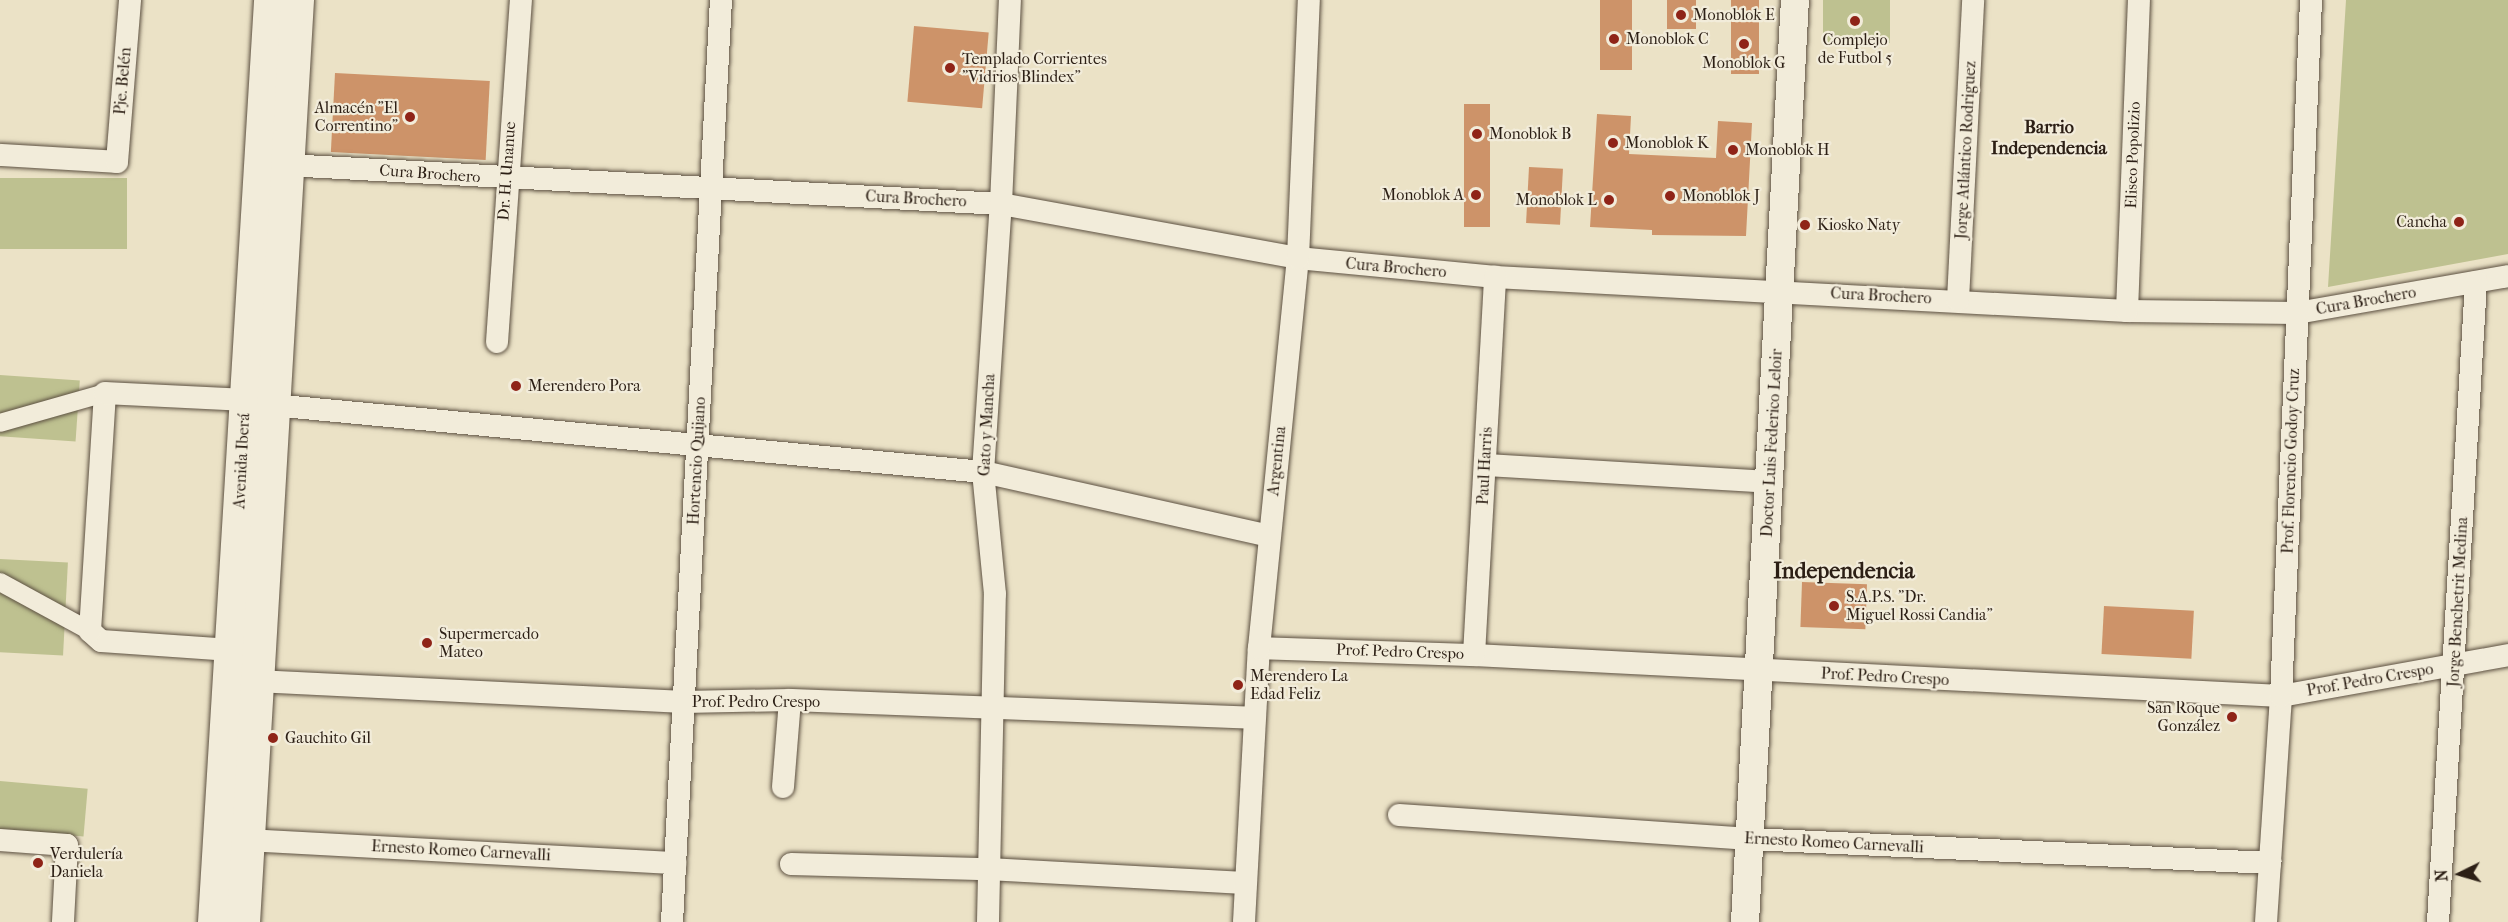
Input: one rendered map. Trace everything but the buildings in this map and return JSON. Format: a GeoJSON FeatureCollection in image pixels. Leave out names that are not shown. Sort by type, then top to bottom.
{"type":"FeatureCollection","features":[{"type":"Feature","properties":{"kind":"main road","name":"Avenida Iberá"},"geometry":{"type":"LineString","coordinates":[[243,922],[256,681],[259,403],[270,0]]}},
{"type":"Feature","properties":{"kind":"main road","name":"Avenida Iberá"},"geometry":{"type":"LineString","coordinates":[[214,922],[231,650],[286,165],[297,0]]}},
{"type":"Feature","properties":{"kind":"street","name":"Pje. Belén"},"geometry":{"type":"LineString","coordinates":[[0,155],[117,162],[130,0]]}},
{"type":"Feature","properties":{"kind":"street","name":"Dr. H. Unanue"},"geometry":{"type":"LineString","coordinates":[[497,342],[505,178],[521,0]]}},
{"type":"Feature","properties":{"kind":"street","name":"Hortencio Quijano"},"geometry":{"type":"LineString","coordinates":[[672,922],[721,0]]}},
{"type":"Feature","properties":{"kind":"street","name":"Gato y Mancha"},"geometry":{"type":"LineString","coordinates":[[988,922],[995,594],[983,472],[1001,204],[1010,0]]}},
{"type":"Feature","properties":{"kind":"street","name":"Argentina"},"geometry":{"type":"LineString","coordinates":[[1244,922],[1259,648],[1298,258],[1309,0]]}},
{"type":"Feature","properties":{"kind":"street","name":"Doctor Luis Federico Leloir"},"geometry":{"type":"LineString","coordinates":[[1745,922],[1795,0]]}},
{"type":"Feature","properties":{"kind":"street","name":"Jorge Atlántico Rodriguez"},"geometry":{"type":"LineString","coordinates":[[1958,300],[1973,0]]}},
{"type":"Feature","properties":{"kind":"street","name":"Eliseo Popolizio"},"geometry":{"type":"LineString","coordinates":[[2127,310],[2139,0]]}},
{"type":"Feature","properties":{"kind":"street","name":"Prof. Florencio Godoy Cruz"},"geometry":{"type":"LineString","coordinates":[[2266,922],[2281,696],[2311,0]]}},
{"type":"Feature","properties":{"kind":"street","name":"Cura Brochero"},"geometry":{"type":"LineString","coordinates":[[286,165],[1001,204],[1298,258],[1496,277],[1781,290],[2127,310],[2297,313],[2508,276]]}},
{"type":"Feature","properties":{"kind":"street","name":"Paul Harris"},"geometry":{"type":"LineString","coordinates":[[1474,654],[1496,277]]}},
{"type":"Feature","properties":{"kind":"street","name":"Jorge Benchetrit Medina"},"geometry":{"type":"LineString","coordinates":[[2438,922],[2476,282]]}},
{"type":"Feature","properties":{"kind":"street"},"geometry":{"type":"LineString","coordinates":[[90,631],[105,393]]}},
{"type":"Feature","properties":{"kind":"street"},"geometry":{"type":"LineString","coordinates":[[0,423],[105,393],[259,403],[699,443],[983,472],[1269,536]]}},
{"type":"Feature","properties":{"kind":"street"},"geometry":{"type":"LineString","coordinates":[[1485,465],[1770,482]]}},
{"type":"Feature","properties":{"kind":"street"},"geometry":{"type":"LineString","coordinates":[[0,582],[90,631],[101,641],[231,650]]}},
{"type":"Feature","properties":{"kind":"street","name":"Prof. Pedro Crespo"},"geometry":{"type":"LineString","coordinates":[[1259,648],[1474,654],[1758,671],[2281,696],[2508,655]]}},
{"type":"Feature","properties":{"kind":"street","name":"Prof. Pedro Crespo"},"geometry":{"type":"LineString","coordinates":[[256,681],[684,702],[790,700],[994,710],[1255,718]]}},
{"type":"Feature","properties":{"kind":"street"},"geometry":{"type":"LineString","coordinates":[[783,787],[790,700]]}},
{"type":"Feature","properties":{"kind":"street","name":"Ernesto Romeo Carnevalli"},"geometry":{"type":"LineString","coordinates":[[1399,814],[1750,839],[2270,863]]}},
{"type":"Feature","properties":{"kind":"street"},"geometry":{"type":"LineString","coordinates":[[0,840],[67,845],[63,922]]}},
{"type":"Feature","properties":{"kind":"street","name":"Ernesto Romeo Carnevalli"},"geometry":{"type":"LineString","coordinates":[[248,840],[675,863]]}},
{"type":"Feature","properties":{"kind":"street"},"geometry":{"type":"LineString","coordinates":[[791,864],[988,869],[1245,883]]}},
{"type":"Feature","properties":{"kind":"green space","name":"Complejo de Futbol 5"},"geometry":{"type":"Polygon","coordinates":[[[1823,0],[1890,0],[1890,43],[1823,43],[1823,0]]]}},
{"type":"Feature","properties":{"kind":"green space"},"geometry":{"type":"Polygon","coordinates":[[[2346,0],[2508,0],[2508,254],[2328,287],[2346,0]]]}},
{"type":"Feature","properties":{"kind":"green space"},"geometry":{"type":"Polygon","coordinates":[[[0,178],[127,178],[127,249],[0,249],[0,178]]]}},
{"type":"Feature","properties":{"kind":"green space"},"geometry":{"type":"Polygon","coordinates":[[[0,375],[80,381],[76,441],[0,436],[0,375]]]}},
{"type":"Feature","properties":{"kind":"green space"},"geometry":{"type":"Polygon","coordinates":[[[0,559],[68,563],[63,655],[0,652],[0,559]]]}},
{"type":"Feature","properties":{"kind":"green space"},"geometry":{"type":"Polygon","coordinates":[[[0,781],[88,789],[83,836],[0,829],[0,781]]]}},
{"type":"Feature","properties":{"kind":"place","name":"Monoblok E"},"geometry":{"type":"Point","coordinates":[1681,15]}},
{"type":"Feature","properties":{"kind":"place","name":"Complejo de Futbol 5"},"geometry":{"type":"Point","coordinates":[1855,21]}},
{"type":"Feature","properties":{"kind":"place","name":"Monoblok C"},"geometry":{"type":"Point","coordinates":[1614,39]}},
{"type":"Feature","properties":{"kind":"place","name":"Monoblok G"},"geometry":{"type":"Point","coordinates":[1744,44]}},
{"type":"Feature","properties":{"kind":"place","name":"Templado Corrientes \"Vidrios Blindex\""},"geometry":{"type":"Point","coordinates":[950,68]}},
{"type":"Feature","properties":{"kind":"place","name":"Almacén \"El Correntino\""},"geometry":{"type":"Point","coordinates":[410,117]}},
{"type":"Feature","properties":{"kind":"place","name":"Monoblok B"},"geometry":{"type":"Point","coordinates":[1477,134]}},
{"type":"Feature","properties":{"kind":"place","name":"Monoblok K"},"geometry":{"type":"Point","coordinates":[1613,143]}},
{"type":"Feature","properties":{"kind":"place","name":"Monoblok H"},"geometry":{"type":"Point","coordinates":[1733,150]}},
{"type":"Feature","properties":{"kind":"place","name":"Monoblok A"},"geometry":{"type":"Point","coordinates":[1476,195]}},
{"type":"Feature","properties":{"kind":"place","name":"Monoblok J"},"geometry":{"type":"Point","coordinates":[1670,196]}},
{"type":"Feature","properties":{"kind":"place","name":"Monoblok L"},"geometry":{"type":"Point","coordinates":[1609,200]}},
{"type":"Feature","properties":{"kind":"place","name":"Cancha"},"geometry":{"type":"Point","coordinates":[2459,222]}},
{"type":"Feature","properties":{"kind":"place","name":"Kiosko Naty"},"geometry":{"type":"Point","coordinates":[1805,225]}},
{"type":"Feature","properties":{"kind":"place","name":"Merendero Pora"},"geometry":{"type":"Point","coordinates":[516,386]}},
{"type":"Feature","properties":{"kind":"place","name":"S.A.P.S. \"Dr. Miguel Rossi Candia\""},"geometry":{"type":"Point","coordinates":[1834,606]}},
{"type":"Feature","properties":{"kind":"place","name":"Supermercado Mateo"},"geometry":{"type":"Point","coordinates":[427,643]}},
{"type":"Feature","properties":{"kind":"place","name":"Merendero La Edad Feliz"},"geometry":{"type":"Point","coordinates":[1238,685]}},
{"type":"Feature","properties":{"kind":"place","name":"San Roque González"},"geometry":{"type":"Point","coordinates":[2232,717]}},
{"type":"Feature","properties":{"kind":"place","name":"Gauchito Gil"},"geometry":{"type":"Point","coordinates":[273,738]}},
{"type":"Feature","properties":{"kind":"place","name":"Verdulería Daniela"},"geometry":{"type":"Point","coordinates":[38,863]}},
{"type":"Feature","properties":{"kind":"district","name":"Barrio Independencia"},"geometry":{"type":"Point","coordinates":[2049,139]}},
{"type":"Feature","properties":{"kind":"district","name":"Independencia"},"geometry":{"type":"Point","coordinates":[1844,572]}}]}
